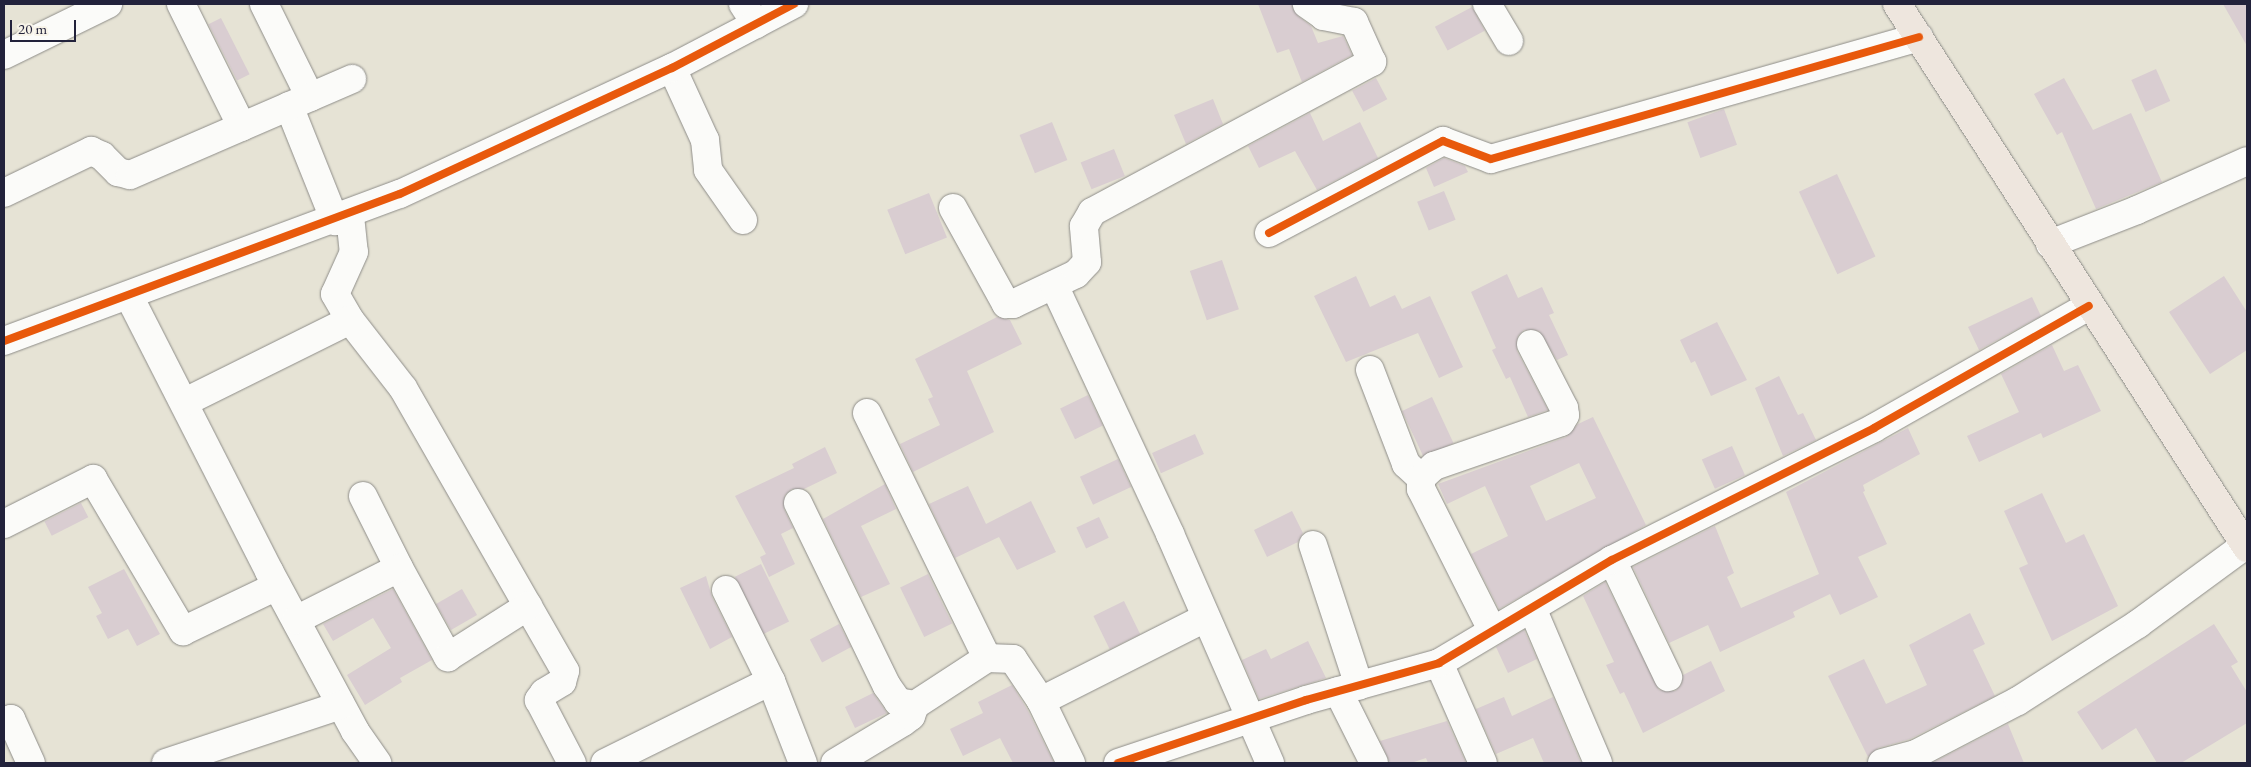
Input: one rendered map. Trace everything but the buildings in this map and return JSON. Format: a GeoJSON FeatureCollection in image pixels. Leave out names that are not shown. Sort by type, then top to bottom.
{"type":"FeatureCollection","features":[{"type":"Feature","properties":{"kind":"highway"},"geometry":{"type":"LineString","coordinates":[[1897,4],[2089,306],[2247,545]]}},
{"type":"Feature","properties":{"kind":"street"},"geometry":{"type":"LineString","coordinates":[[4,55],[108,4]]}},
{"type":"Feature","properties":{"kind":"street"},"geometry":{"type":"LineString","coordinates":[[180,4],[242,127]]}},
{"type":"Feature","properties":{"kind":"street"},"geometry":{"type":"LineString","coordinates":[[264,4],[354,252],[335,294],[350,320],[391,369],[565,671],[562,682],[544,693],[539,700],[572,763]]}},
{"type":"Feature","properties":{"kind":"street"},"geometry":{"type":"LineString","coordinates":[[4,341],[342,218],[672,68],[750,14],[794,4]]}},
{"type":"Feature","properties":{"kind":"street"},"geometry":{"type":"LineString","coordinates":[[953,208],[1006,304],[1013,304],[1083,269],[1088,252],[1084,226],[1092,212],[1372,62],[1354,22],[1324,16],[1307,4]]}},
{"type":"Feature","properties":{"kind":"street"},"geometry":{"type":"LineString","coordinates":[[1486,4],[1509,41]]}},
{"type":"Feature","properties":{"kind":"street"},"geometry":{"type":"LineString","coordinates":[[1269,233],[1442,141],[1490,159],[1919,37]]}},
{"type":"Feature","properties":{"kind":"street"},"geometry":{"type":"LineString","coordinates":[[672,68],[705,140],[708,170],[743,220]]}},
{"type":"Feature","properties":{"kind":"street"},"geometry":{"type":"LineString","coordinates":[[4,193],[91,151],[102,156],[124,176],[352,79]]}},
{"type":"Feature","properties":{"kind":"street"},"geometry":{"type":"LineString","coordinates":[[2050,244],[2137,210],[2247,161]]}},
{"type":"Feature","properties":{"kind":"street"},"geometry":{"type":"LineString","coordinates":[[1054,285],[1166,525],[1204,618],[1252,717],[1270,763]]}},
{"type":"Feature","properties":{"kind":"street"},"geometry":{"type":"LineString","coordinates":[[129,296],[185,402],[277,586],[341,705],[376,763]]}},
{"type":"Feature","properties":{"kind":"street"},"geometry":{"type":"LineString","coordinates":[[1118,763],[1252,717],[1438,663],[1612,560],[1874,428],[2089,306]]}},
{"type":"Feature","properties":{"kind":"street"},"geometry":{"type":"LineString","coordinates":[[185,402],[350,320]]}},
{"type":"Feature","properties":{"kind":"street"},"geometry":{"type":"LineString","coordinates":[[1420,478],[1434,466],[1561,422],[1564,408],[1531,344]]}},
{"type":"Feature","properties":{"kind":"street"},"geometry":{"type":"LineString","coordinates":[[1370,370],[1406,464],[1420,478],[1421,489],[1492,630]]}},
{"type":"Feature","properties":{"kind":"street"},"geometry":{"type":"LineString","coordinates":[[867,413],[987,658]]}},
{"type":"Feature","properties":{"kind":"street"},"geometry":{"type":"LineString","coordinates":[[4,524],[93,479],[184,631],[277,586]]}},
{"type":"Feature","properties":{"kind":"street"},"geometry":{"type":"LineString","coordinates":[[363,496],[399,568],[448,657],[528,606]]}},
{"type":"Feature","properties":{"kind":"street"},"geometry":{"type":"LineString","coordinates":[[798,503],[891,694],[898,702],[915,705]]}},
{"type":"Feature","properties":{"kind":"street"},"geometry":{"type":"LineString","coordinates":[[1313,544],[1349,688],[1374,763]]}},
{"type":"Feature","properties":{"kind":"street"},"geometry":{"type":"LineString","coordinates":[[1885,763],[1916,754],[2018,702],[2138,624],[2247,545]]}},
{"type":"Feature","properties":{"kind":"street"},"geometry":{"type":"LineString","coordinates":[[1612,560],[1668,677]]}},
{"type":"Feature","properties":{"kind":"street"},"geometry":{"type":"LineString","coordinates":[[296,620],[399,568]]}},
{"type":"Feature","properties":{"kind":"street"},"geometry":{"type":"LineString","coordinates":[[726,590],[771,681],[803,763]]}},
{"type":"Feature","properties":{"kind":"street"},"geometry":{"type":"LineString","coordinates":[[1532,608],[1598,763]]}},
{"type":"Feature","properties":{"kind":"street"},"geometry":{"type":"LineString","coordinates":[[1041,702],[1204,618]]}},
{"type":"Feature","properties":{"kind":"street"},"geometry":{"type":"LineString","coordinates":[[834,763],[903,722],[911,716],[915,705],[987,658],[1013,659],[1041,702],[1071,763]]}},
{"type":"Feature","properties":{"kind":"street"},"geometry":{"type":"LineString","coordinates":[[1438,663],[1483,763]]}},
{"type":"Feature","properties":{"kind":"street"},"geometry":{"type":"LineString","coordinates":[[606,763],[771,681]]}},
{"type":"Feature","properties":{"kind":"street"},"geometry":{"type":"LineString","coordinates":[[168,763],[341,705]]}},
{"type":"Feature","properties":{"kind":"street"},"geometry":{"type":"LineString","coordinates":[[4,723],[11,719],[31,763]]}},
{"type":"Feature","properties":{"kind":"cycle path"},"geometry":{"type":"LineString","coordinates":[[4,341],[400,194],[672,68],[794,4]]}},
{"type":"Feature","properties":{"kind":"cycle path"},"geometry":{"type":"LineString","coordinates":[[1269,233],[1443,141],[1491,159],[1919,37]]}},
{"type":"Feature","properties":{"kind":"cycle path"},"geometry":{"type":"LineString","coordinates":[[1118,763],[1306,700],[1439,663],[1612,560],[1874,428],[2089,306]]}}]}
